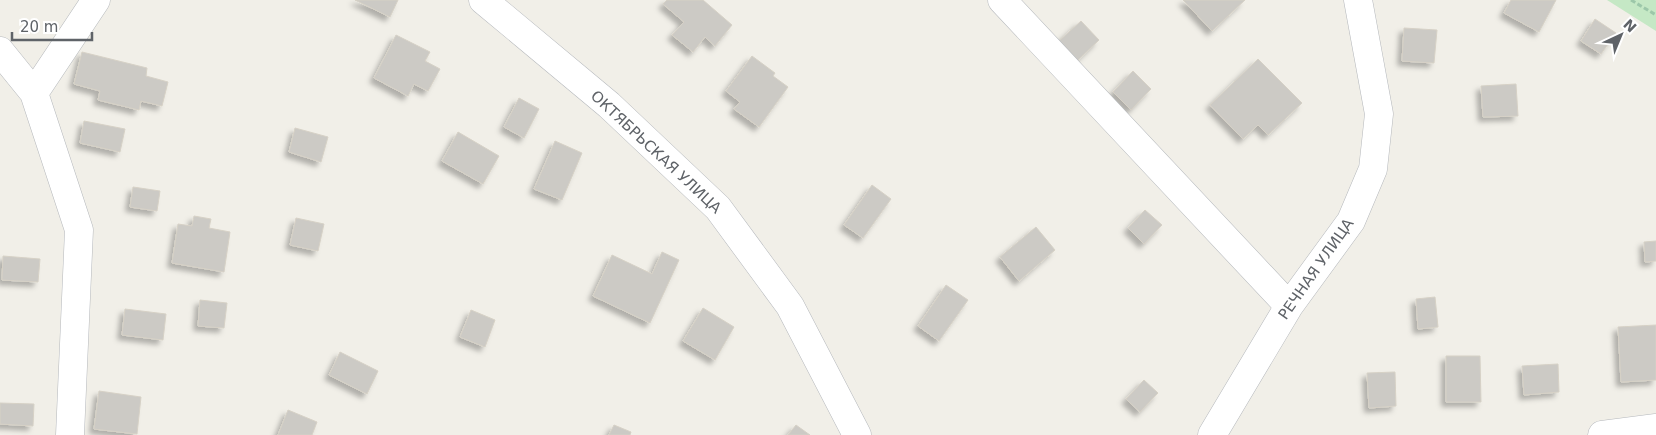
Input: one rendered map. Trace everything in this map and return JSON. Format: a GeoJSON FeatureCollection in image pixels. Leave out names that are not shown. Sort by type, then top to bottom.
{"type":"FeatureCollection","features":[{"type":"Feature","properties":{"kind":"street"},"geometry":{"type":"LineString","coordinates":[[34,93],[96,0]]}},
{"type":"Feature","properties":{"kind":"street","name":"ОКТЯБРЬСКАЯ УЛИЦА"},"geometry":{"type":"LineString","coordinates":[[482,0],[609,105],[718,208],[790,306],[857,435]]}},
{"type":"Feature","properties":{"kind":"street"},"geometry":{"type":"LineString","coordinates":[[1002,0],[1289,306]]}},
{"type":"Feature","properties":{"kind":"street","name":"РЕЧНАЯ УЛИЦА"},"geometry":{"type":"LineString","coordinates":[[1212,435],[1289,306],[1351,221],[1373,169],[1379,114],[1358,0]]}},
{"type":"Feature","properties":{"kind":"street"},"geometry":{"type":"LineString","coordinates":[[0,51],[34,93],[79,230],[70,435]]}},
{"type":"Feature","properties":{"kind":"street"},"geometry":{"type":"LineString","coordinates":[[1602,435],[1656,428]]}},
{"type":"Feature","properties":{"kind":"path"},"geometry":{"type":"LineString","coordinates":[[1631,0],[1656,15]]}},
{"type":"Feature","properties":{"kind":"green space"},"geometry":{"type":"Polygon","coordinates":[[[1607,0],[1656,0],[1656,31],[1607,0]]]}},
{"type":"Feature","properties":{"kind":"building"},"geometry":{"type":"Polygon","coordinates":[[[355,0],[398,0],[390,17],[355,0]]]}},
{"type":"Feature","properties":{"kind":"building"},"geometry":{"type":"Polygon","coordinates":[[[667,0],[703,0],[732,25],[715,46],[705,37],[693,52],[672,35],[684,22],[663,4],[667,0]]]}},
{"type":"Feature","properties":{"kind":"building"},"geometry":{"type":"Polygon","coordinates":[[[1183,0],[1245,0],[1212,31],[1183,0]]]}},
{"type":"Feature","properties":{"kind":"building"},"geometry":{"type":"Polygon","coordinates":[[[1511,0],[1556,0],[1539,32],[1504,13],[1511,0]]]}},
{"type":"Feature","properties":{"kind":"building"},"geometry":{"type":"Polygon","coordinates":[[[1595,19],[1616,33],[1601,54],[1581,41],[1595,19]]]}},
{"type":"Feature","properties":{"kind":"building"},"geometry":{"type":"Polygon","coordinates":[[[1081,21],[1099,40],[1077,61],[1059,41],[1081,21]]]}},
{"type":"Feature","properties":{"kind":"building"},"geometry":{"type":"Polygon","coordinates":[[[1404,28],[1437,30],[1434,63],[1402,61],[1404,28]]]}},
{"type":"Feature","properties":{"kind":"building"},"geometry":{"type":"Polygon","coordinates":[[[396,35],[430,52],[425,61],[440,69],[428,91],[414,84],[408,96],[374,78],[396,35]]]}},
{"type":"Feature","properties":{"kind":"building"},"geometry":{"type":"Polygon","coordinates":[[[82,52],[147,68],[146,76],[168,82],[162,106],[141,101],[139,110],[98,100],[100,91],[74,84],[82,52]]]}},
{"type":"Feature","properties":{"kind":"building"},"geometry":{"type":"Polygon","coordinates":[[[752,56],[775,73],[773,76],[788,87],[759,127],[734,109],[740,102],[726,91],[752,56]]]}},
{"type":"Feature","properties":{"kind":"building"},"geometry":{"type":"Polygon","coordinates":[[[1258,59],[1302,103],[1268,135],[1258,125],[1243,139],[1210,105],[1258,59]]]}},
{"type":"Feature","properties":{"kind":"building"},"geometry":{"type":"Polygon","coordinates":[[[1133,71],[1151,89],[1131,110],[1113,92],[1133,71]]]}},
{"type":"Feature","properties":{"kind":"building"},"geometry":{"type":"Polygon","coordinates":[[[1516,84],[1518,116],[1483,117],[1481,86],[1516,84]]]}},
{"type":"Feature","properties":{"kind":"building"},"geometry":{"type":"Polygon","coordinates":[[[519,98],[539,109],[524,138],[504,127],[519,98]]]}},
{"type":"Feature","properties":{"kind":"building"},"geometry":{"type":"Polygon","coordinates":[[[84,121],[125,129],[120,152],[80,143],[84,121]]]}},
{"type":"Feature","properties":{"kind":"building"},"geometry":{"type":"Polygon","coordinates":[[[295,128],[328,137],[321,162],[289,152],[295,128]]]}},
{"type":"Feature","properties":{"kind":"building"},"geometry":{"type":"Polygon","coordinates":[[[458,132],[499,156],[483,184],[442,161],[458,132]]]}},
{"type":"Feature","properties":{"kind":"building"},"geometry":{"type":"Polygon","coordinates":[[[555,141],[582,153],[562,200],[534,189],[555,141]]]}},
{"type":"Feature","properties":{"kind":"building"},"geometry":{"type":"Polygon","coordinates":[[[872,185],[891,199],[863,238],[844,225],[872,185]]]}},
{"type":"Feature","properties":{"kind":"building"},"geometry":{"type":"Polygon","coordinates":[[[133,187],[160,191],[157,211],[130,207],[133,187]]]}},
{"type":"Feature","properties":{"kind":"building"},"geometry":{"type":"Polygon","coordinates":[[[1145,210],[1162,225],[1144,244],[1128,228],[1145,210]]]}},
{"type":"Feature","properties":{"kind":"building"},"geometry":{"type":"Polygon","coordinates":[[[194,216],[211,219],[209,228],[230,232],[224,272],[172,263],[178,224],[192,226],[194,216]]]}},
{"type":"Feature","properties":{"kind":"building"},"geometry":{"type":"Polygon","coordinates":[[[296,218],[324,224],[318,251],[290,245],[296,218]]]}},
{"type":"Feature","properties":{"kind":"building"},"geometry":{"type":"Polygon","coordinates":[[[1036,227],[1055,250],[1019,281],[1000,257],[1036,227]]]}},
{"type":"Feature","properties":{"kind":"building"},"geometry":{"type":"Polygon","coordinates":[[[1656,241],[1656,261],[1645,262],[1644,242],[1656,241]]]}},
{"type":"Feature","properties":{"kind":"building"},"geometry":{"type":"Polygon","coordinates":[[[662,252],[679,260],[650,323],[593,296],[612,255],[652,274],[662,252]]]}},
{"type":"Feature","properties":{"kind":"building"},"geometry":{"type":"Polygon","coordinates":[[[3,256],[40,259],[38,282],[2,280],[3,256]]]}},
{"type":"Feature","properties":{"kind":"building"},"geometry":{"type":"Polygon","coordinates":[[[946,285],[968,300],[939,341],[918,326],[946,285]]]}},
{"type":"Feature","properties":{"kind":"building"},"geometry":{"type":"Polygon","coordinates":[[[1435,297],[1438,327],[1418,329],[1416,299],[1435,297]]]}},
{"type":"Feature","properties":{"kind":"building"},"geometry":{"type":"Polygon","coordinates":[[[200,300],[227,303],[224,328],[198,326],[200,300]]]}},
{"type":"Feature","properties":{"kind":"building"},"geometry":{"type":"Polygon","coordinates":[[[703,308],[734,327],[715,360],[683,341],[703,308]]]}},
{"type":"Feature","properties":{"kind":"building"},"geometry":{"type":"Polygon","coordinates":[[[125,309],[166,314],[163,340],[122,335],[125,309]]]}},
{"type":"Feature","properties":{"kind":"building"},"geometry":{"type":"Polygon","coordinates":[[[471,310],[495,320],[485,347],[460,337],[471,310]]]}},
{"type":"Feature","properties":{"kind":"building"},"geometry":{"type":"Polygon","coordinates":[[[1656,325],[1656,380],[1621,382],[1618,327],[1656,325]]]}},
{"type":"Feature","properties":{"kind":"building"},"geometry":{"type":"Polygon","coordinates":[[[340,352],[378,371],[367,394],[329,375],[340,352]]]}},
{"type":"Feature","properties":{"kind":"building"},"geometry":{"type":"Polygon","coordinates":[[[1446,356],[1480,356],[1481,402],[1446,402],[1446,356]]]}},
{"type":"Feature","properties":{"kind":"building"},"geometry":{"type":"Polygon","coordinates":[[[1558,364],[1559,392],[1524,395],[1522,366],[1558,364]]]}},
{"type":"Feature","properties":{"kind":"building"},"geometry":{"type":"Polygon","coordinates":[[[1395,372],[1396,406],[1369,408],[1367,373],[1395,372]]]}},
{"type":"Feature","properties":{"kind":"building"},"geometry":{"type":"Polygon","coordinates":[[[1144,380],[1158,393],[1140,412],[1126,399],[1144,380]]]}},
{"type":"Feature","properties":{"kind":"building"},"geometry":{"type":"Polygon","coordinates":[[[99,391],[141,397],[137,434],[94,429],[99,391]]]}},
{"type":"Feature","properties":{"kind":"building"},"geometry":{"type":"Polygon","coordinates":[[[0,403],[34,404],[33,426],[0,424],[0,403]]]}},
{"type":"Feature","properties":{"kind":"building"},"geometry":{"type":"Polygon","coordinates":[[[288,410],[317,422],[312,435],[278,435],[288,410]]]}},
{"type":"Feature","properties":{"kind":"building"},"geometry":{"type":"Polygon","coordinates":[[[614,425],[631,432],[630,435],[609,435],[614,425]]]}},
{"type":"Feature","properties":{"kind":"building"},"geometry":{"type":"Polygon","coordinates":[[[796,425],[810,435],[788,435],[796,425]]]}}]}
